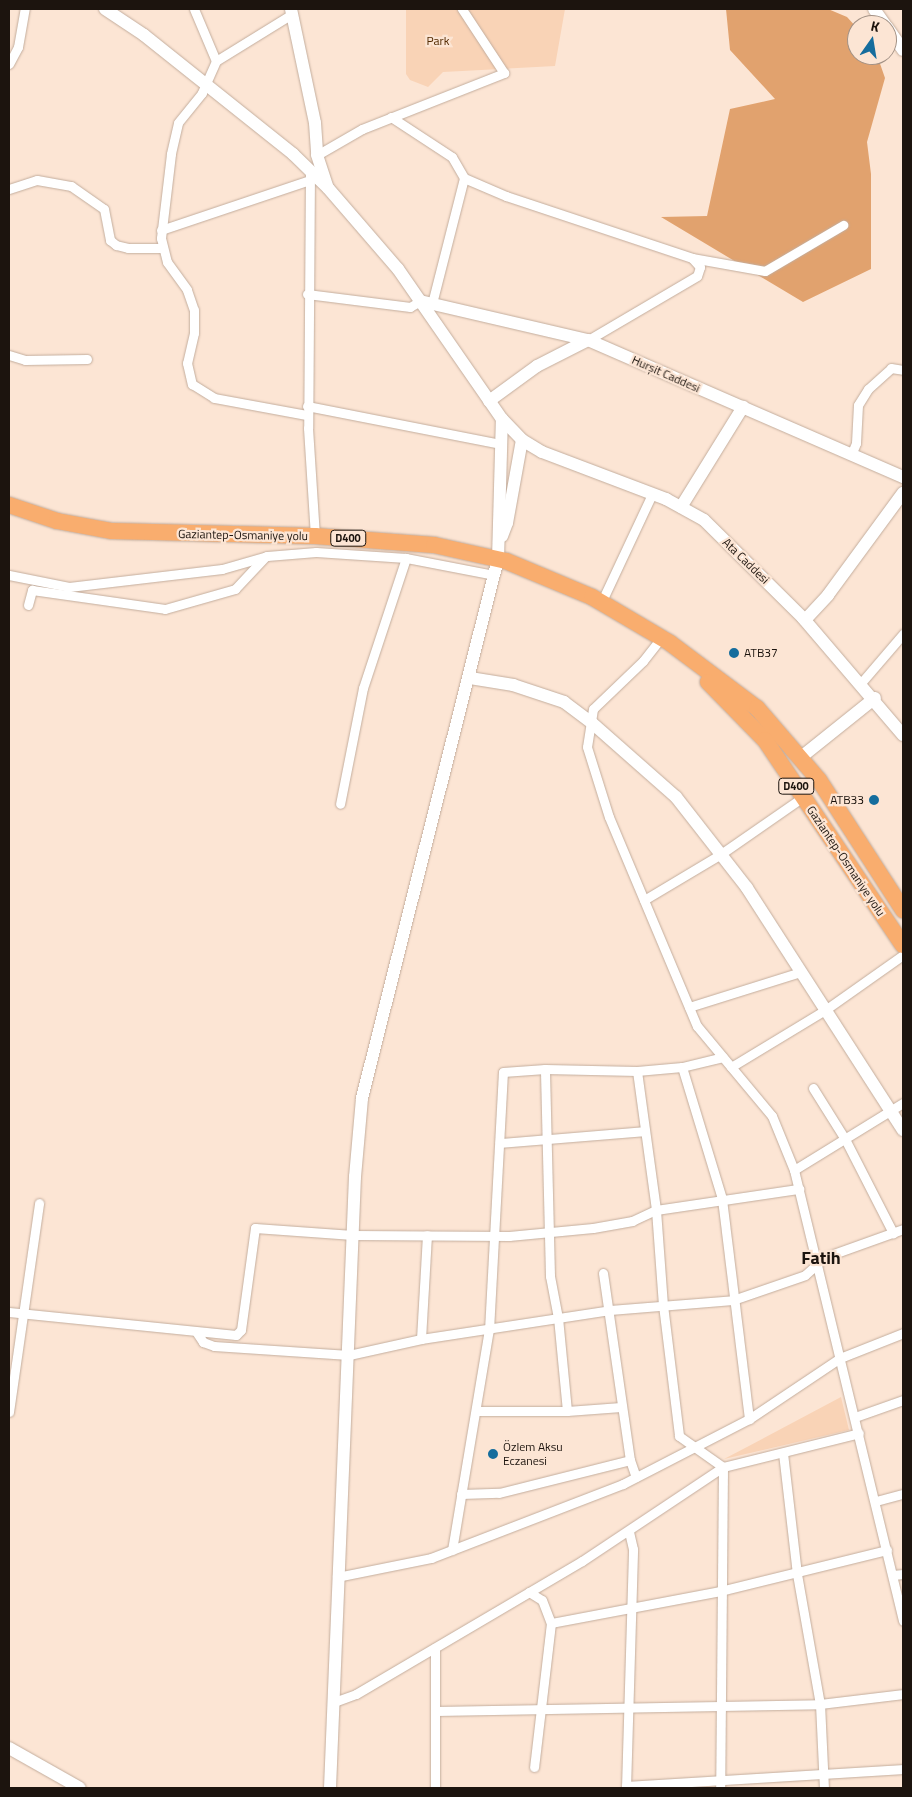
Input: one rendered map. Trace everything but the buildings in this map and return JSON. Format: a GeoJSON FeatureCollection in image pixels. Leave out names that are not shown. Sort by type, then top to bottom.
{"type":"FeatureCollection","features":[{"type":"Feature","properties":{"kind":"highway","name":"Gaziantep-Osmaniye yolu"},"geometry":{"type":"LineString","coordinates":[[9,505],[57,521],[112,531],[315,536],[391,540],[496,567],[601,603],[665,641],[758,708],[819,780],[903,910]]}},
{"type":"Feature","properties":{"kind":"highway","name":"Gaziantep-Osmaniye yolu"},"geometry":{"type":"LineString","coordinates":[[665,641],[765,740],[903,945]]}},
{"type":"Feature","properties":{"kind":"street"},"geometry":{"type":"LineString","coordinates":[[9,64],[18,47],[25,9]]}},
{"type":"Feature","properties":{"kind":"street"},"geometry":{"type":"LineString","coordinates":[[105,9],[144,35],[310,175],[328,188],[426,303],[489,401],[522,446],[507,523],[501,538]]}},
{"type":"Feature","properties":{"kind":"street"},"geometry":{"type":"LineString","coordinates":[[194,9],[216,61]]}},
{"type":"Feature","properties":{"kind":"street"},"geometry":{"type":"LineString","coordinates":[[317,155],[362,129],[504,73],[462,9]]}},
{"type":"Feature","properties":{"kind":"street"},"geometry":{"type":"LineString","coordinates":[[328,188],[317,155],[315,123],[292,12],[216,61],[204,86],[174,134],[161,230],[162,248],[167,262],[187,290],[194,310],[194,333],[187,363],[192,384],[214,398],[522,446]]}},
{"type":"Feature","properties":{"kind":"street"},"geometry":{"type":"LineString","coordinates":[[391,117],[452,157],[464,178],[506,196],[692,258],[765,271],[843,225]]}},
{"type":"Feature","properties":{"kind":"street"},"geometry":{"type":"LineString","coordinates":[[161,230],[310,175]]}},
{"type":"Feature","properties":{"kind":"street"},"geometry":{"type":"LineString","coordinates":[[310,175],[307,411],[315,536]]}},
{"type":"Feature","properties":{"kind":"street"},"geometry":{"type":"LineString","coordinates":[[426,303],[464,178]]}},
{"type":"Feature","properties":{"kind":"street"},"geometry":{"type":"LineString","coordinates":[[9,189],[36,180],[72,186],[104,209],[110,240],[116,245],[128,248],[162,248]]}},
{"type":"Feature","properties":{"kind":"street"},"geometry":{"type":"LineString","coordinates":[[692,258],[700,267]]}},
{"type":"Feature","properties":{"kind":"street"},"geometry":{"type":"LineString","coordinates":[[489,401],[536,366],[588,340],[697,276],[700,267],[711,261]]}},
{"type":"Feature","properties":{"kind":"street"},"geometry":{"type":"LineString","coordinates":[[308,294],[410,307],[426,303]]}},
{"type":"Feature","properties":{"kind":"street","name":"Hurşit Caddesi"},"geometry":{"type":"LineString","coordinates":[[426,303],[588,340],[903,477]]}},
{"type":"Feature","properties":{"kind":"street"},"geometry":{"type":"LineString","coordinates":[[9,355],[25,360],[86,359]]}},
{"type":"Feature","properties":{"kind":"street"},"geometry":{"type":"LineString","coordinates":[[851,455],[856,442],[858,405],[868,389],[891,368],[903,370]]}},
{"type":"Feature","properties":{"kind":"street"},"geometry":{"type":"LineString","coordinates":[[681,507],[743,407]]}},
{"type":"Feature","properties":{"kind":"street"},"geometry":{"type":"LineString","coordinates":[[330,1788],[337,1577],[349,1355],[358,1131],[368,1070],[470,678],[496,567],[501,538],[502,419]]}},
{"type":"Feature","properties":{"kind":"street","name":"Ata Caddesi"},"geometry":{"type":"LineString","coordinates":[[522,446],[652,494],[704,520],[805,620],[874,698],[903,735]]}},
{"type":"Feature","properties":{"kind":"street"},"geometry":{"type":"LineString","coordinates":[[805,620],[828,595],[903,493]]}},
{"type":"Feature","properties":{"kind":"street"},"geometry":{"type":"LineString","coordinates":[[601,603],[652,494]]}},
{"type":"Feature","properties":{"kind":"street"},"geometry":{"type":"LineString","coordinates":[[9,575],[69,588],[108,585],[222,569],[266,556],[316,552],[496,567]]}},
{"type":"Feature","properties":{"kind":"street"},"geometry":{"type":"LineString","coordinates":[[28,605],[32,590],[165,609],[235,589],[266,556]]}},
{"type":"Feature","properties":{"kind":"street"},"geometry":{"type":"LineString","coordinates":[[340,804],[363,688],[406,558]]}},
{"type":"Feature","properties":{"kind":"street"},"geometry":{"type":"LineString","coordinates":[[861,683],[903,634]]}},
{"type":"Feature","properties":{"kind":"street"},"geometry":{"type":"LineString","coordinates":[[665,641],[593,708],[587,747],[609,817],[697,1026],[772,1116],[794,1170],[876,1501],[903,1621]]}},
{"type":"Feature","properties":{"kind":"street"},"geometry":{"type":"LineString","coordinates":[[470,678],[512,685],[550,696],[592,723],[676,797],[747,888],[903,1130]]}},
{"type":"Feature","properties":{"kind":"street"},"geometry":{"type":"LineString","coordinates":[[800,758],[874,698]]}},
{"type":"Feature","properties":{"kind":"street"},"geometry":{"type":"LineString","coordinates":[[644,900],[721,854],[803,797]]}},
{"type":"Feature","properties":{"kind":"street"},"geometry":{"type":"LineString","coordinates":[[731,1067],[825,1010],[903,955]]}},
{"type":"Feature","properties":{"kind":"street"},"geometry":{"type":"LineString","coordinates":[[689,1007],[801,972]]}},
{"type":"Feature","properties":{"kind":"street"},"geometry":{"type":"LineString","coordinates":[[452,1550],[489,1330],[496,1236],[503,1072],[545,1069],[638,1071],[682,1067],[723,1057]]}},
{"type":"Feature","properties":{"kind":"street"},"geometry":{"type":"LineString","coordinates":[[682,1067],[722,1199],[749,1418]]}},
{"type":"Feature","properties":{"kind":"street"},"geometry":{"type":"LineString","coordinates":[[545,1069],[550,1276],[558,1318],[567,1411]]}},
{"type":"Feature","properties":{"kind":"street"},"geometry":{"type":"LineString","coordinates":[[638,1071],[656,1210],[663,1304],[679,1436],[694,1449],[713,1457],[723,1467],[720,1591],[720,1785]]}},
{"type":"Feature","properties":{"kind":"street"},"geometry":{"type":"LineString","coordinates":[[813,1088],[845,1139],[893,1233]]}},
{"type":"Feature","properties":{"kind":"street"},"geometry":{"type":"LineString","coordinates":[[794,1170],[903,1103]]}},
{"type":"Feature","properties":{"kind":"street"},"geometry":{"type":"LineString","coordinates":[[500,1143],[548,1141],[645,1131]]}},
{"type":"Feature","properties":{"kind":"street"},"geometry":{"type":"LineString","coordinates":[[9,1312],[197,1333],[236,1335],[239,1333],[255,1228],[353,1235],[496,1236],[549,1233],[632,1221],[656,1210],[799,1189]]}},
{"type":"Feature","properties":{"kind":"street"},"geometry":{"type":"LineString","coordinates":[[9,1412],[39,1203]]}},
{"type":"Feature","properties":{"kind":"street"},"geometry":{"type":"LineString","coordinates":[[197,1333],[203,1342],[214,1346],[349,1355],[421,1338],[489,1330],[610,1310],[663,1304],[733,1300],[806,1275],[818,1266],[825,1257],[903,1229]]}},
{"type":"Feature","properties":{"kind":"street"},"geometry":{"type":"LineString","coordinates":[[421,1338],[428,1235]]}},
{"type":"Feature","properties":{"kind":"street"},"geometry":{"type":"LineString","coordinates":[[604,1273],[621,1406],[630,1460],[636,1477]]}},
{"type":"Feature","properties":{"kind":"street"},"geometry":{"type":"LineString","coordinates":[[337,1577],[431,1558],[636,1477],[694,1449],[749,1418],[840,1358],[903,1333]]}},
{"type":"Feature","properties":{"kind":"street"},"geometry":{"type":"LineString","coordinates":[[855,1417],[903,1400]]}},
{"type":"Feature","properties":{"kind":"street"},"geometry":{"type":"LineString","coordinates":[[476,1411],[567,1411],[621,1406]]}},
{"type":"Feature","properties":{"kind":"street"},"geometry":{"type":"LineString","coordinates":[[334,1702],[356,1694],[629,1532],[723,1467],[859,1433]]}},
{"type":"Feature","properties":{"kind":"street"},"geometry":{"type":"LineString","coordinates":[[784,1453],[797,1574],[820,1704],[824,1788]]}},
{"type":"Feature","properties":{"kind":"street"},"geometry":{"type":"LineString","coordinates":[[461,1494],[498,1493],[630,1460]]}},
{"type":"Feature","properties":{"kind":"street"},"geometry":{"type":"LineString","coordinates":[[876,1501],[903,1494]]}},
{"type":"Feature","properties":{"kind":"street"},"geometry":{"type":"LineString","coordinates":[[629,1532],[633,1549],[626,1709],[626,1787],[720,1785],[903,1769]]}},
{"type":"Feature","properties":{"kind":"street"},"geometry":{"type":"LineString","coordinates":[[551,1623],[720,1591],[797,1574],[887,1550]]}},
{"type":"Feature","properties":{"kind":"street"},"geometry":{"type":"LineString","coordinates":[[893,1575],[903,1574]]}},
{"type":"Feature","properties":{"kind":"street"},"geometry":{"type":"LineString","coordinates":[[529,1592],[542,1600],[551,1623],[534,1767]]}},
{"type":"Feature","properties":{"kind":"street"},"geometry":{"type":"LineString","coordinates":[[435,1648],[435,1788]]}},
{"type":"Feature","properties":{"kind":"street"},"geometry":{"type":"LineString","coordinates":[[436,1711],[820,1704],[903,1694]]}},
{"type":"Feature","properties":{"kind":"street"},"geometry":{"type":"LineString","coordinates":[[9,1748],[80,1788]]}},
{"type":"Feature","properties":{"kind":"green space","name":"Park"},"geometry":{"type":"Polygon","coordinates":[[[406,9],[565,9],[555,66],[443,72],[428,87],[410,80],[406,74],[406,9]]]}},
{"type":"Feature","properties":{"kind":"green space"},"geometry":{"type":"Polygon","coordinates":[[[841,1397],[849,1430],[724,1459],[747,1447],[841,1397]]]}},
{"type":"Feature","properties":{"kind":"shaded area"},"geometry":{"type":"Polygon","coordinates":[[[726,9],[828,9],[847,17],[847,65],[880,65],[885,78],[867,142],[871,174],[871,269],[803,302],[661,217],[707,216],[730,109],[775,99],[730,50],[726,9]]]}},
{"type":"Feature","properties":{"kind":"place","name":"ATB37"},"geometry":{"type":"Point","coordinates":[734,653]}},
{"type":"Feature","properties":{"kind":"place","name":"ATB33"},"geometry":{"type":"Point","coordinates":[874,800]}},
{"type":"Feature","properties":{"kind":"place","name":"Özlem Aksu Eczanesi"},"geometry":{"type":"Point","coordinates":[493,1454]}},
{"type":"Feature","properties":{"kind":"district","name":"Fatih"},"geometry":{"type":"Point","coordinates":[821,1258]}}]}
